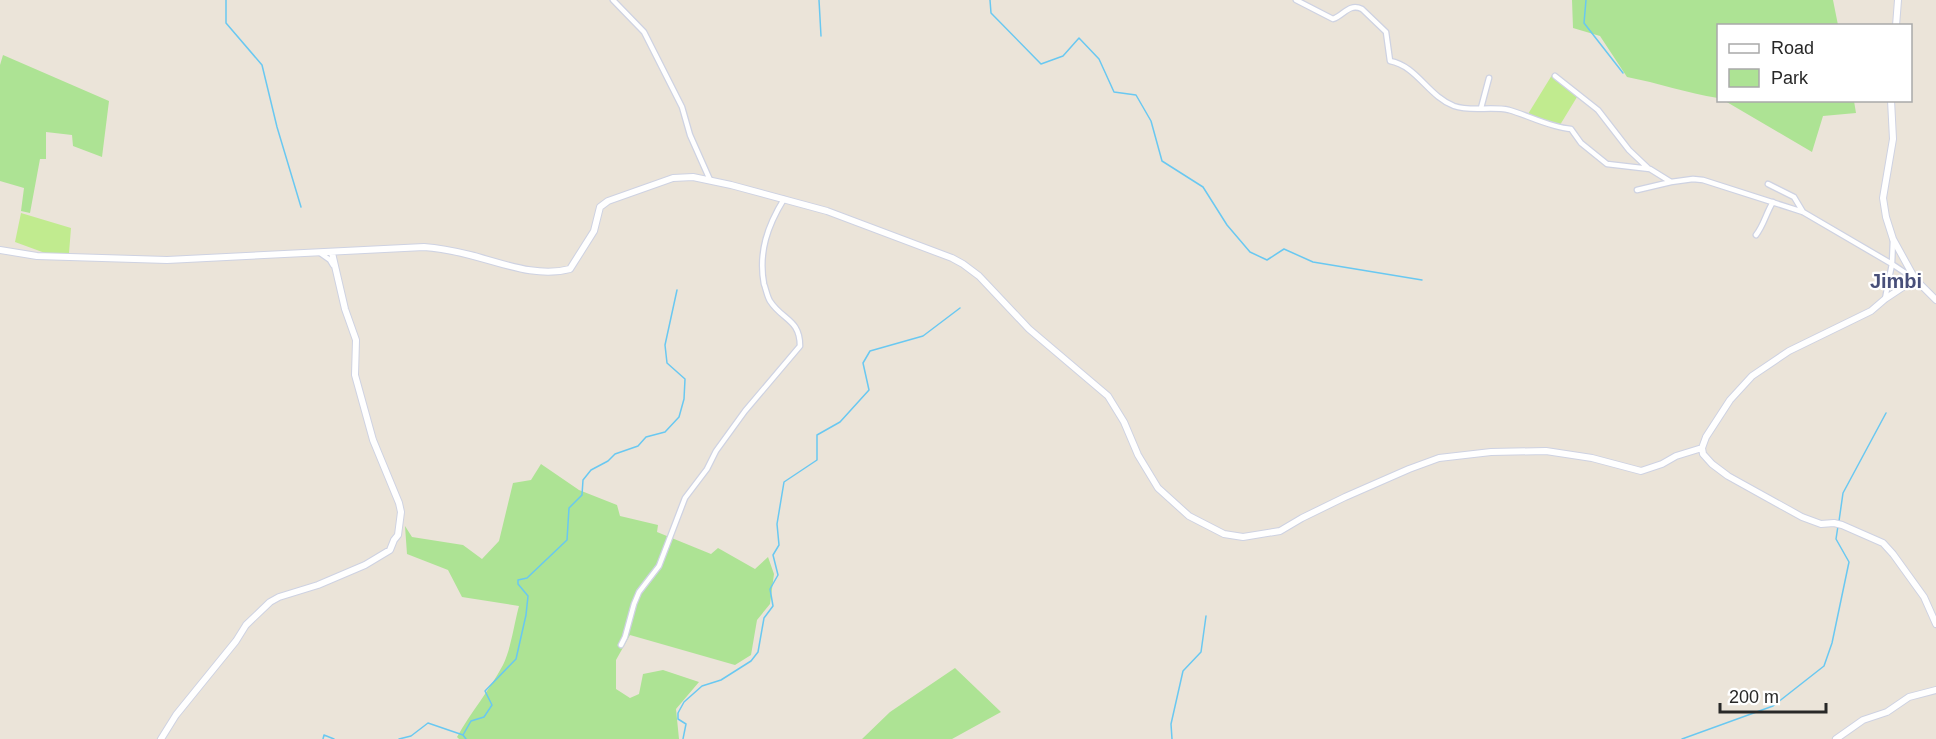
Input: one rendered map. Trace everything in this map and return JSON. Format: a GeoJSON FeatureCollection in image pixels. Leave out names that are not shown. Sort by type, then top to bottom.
{"type":"FeatureCollection","features":[{"type":"Feature","properties":{"kind":"street"},"geometry":{"type":"LineString","coordinates":[[612,0],[644,32],[682,107],[690,135],[710,180]]}},
{"type":"Feature","properties":{"kind":"street"},"geometry":{"type":"LineString","coordinates":[[1296,0],[1330,19],[1336,18],[1350,8],[1362,9],[1386,32],[1390,61],[1400,63],[1421,79],[1438,97],[1454,106],[1509,110],[1557,128],[1571,129],[1581,143],[1607,164],[1650,170]]}},
{"type":"Feature","properties":{"kind":"street"},"geometry":{"type":"LineString","coordinates":[[1896,24],[1898,0]]}},
{"type":"Feature","properties":{"kind":"street"},"geometry":{"type":"LineString","coordinates":[[1555,76],[1598,110],[1629,150],[1650,170],[1671,182]]}},
{"type":"Feature","properties":{"kind":"street"},"geometry":{"type":"LineString","coordinates":[[1481,108],[1488,78]]}},
{"type":"Feature","properties":{"kind":"street"},"geometry":{"type":"LineString","coordinates":[[1891,102],[1893,138],[1883,198],[1893,239],[1915,279]]}},
{"type":"Feature","properties":{"kind":"street"},"geometry":{"type":"LineString","coordinates":[[0,250],[37,256],[167,260],[430,247],[469,254],[526,270],[555,272],[570,269],[594,231],[600,207],[608,201],[682,177],[710,180],[845,217],[963,264],[979,276],[1029,329],[1108,396],[1124,422],[1138,455],[1158,488],[1189,516],[1224,534],[1243,537],[1280,531],[1345,497],[1439,458],[1491,452],[1546,451],[1592,458],[1641,471],[1702,448]]}},
{"type":"Feature","properties":{"kind":"street"},"geometry":{"type":"LineString","coordinates":[[1637,190],[1693,178],[1803,212],[1915,279],[1936,300]]}},
{"type":"Feature","properties":{"kind":"street"},"geometry":{"type":"LineString","coordinates":[[1768,184],[1794,197],[1803,212]]}},
{"type":"Feature","properties":{"kind":"street"},"geometry":{"type":"LineString","coordinates":[[621,645],[639,592],[659,566],[685,498],[746,411],[800,346],[799,332],[771,303],[762,273],[764,242],[784,199]]}},
{"type":"Feature","properties":{"kind":"street"},"geometry":{"type":"LineString","coordinates":[[1756,235],[1773,202]]}},
{"type":"Feature","properties":{"kind":"street"},"geometry":{"type":"LineString","coordinates":[[1885,299],[1892,264],[1893,239]]}},
{"type":"Feature","properties":{"kind":"street"},"geometry":{"type":"LineString","coordinates":[[320,253],[336,266]]}},
{"type":"Feature","properties":{"kind":"street"},"geometry":{"type":"LineString","coordinates":[[161,739],[176,715],[236,641],[246,625],[262,609],[279,597],[318,585],[365,565],[390,550],[398,535],[401,512],[399,503],[373,440],[355,375],[356,340],[345,309],[332,253]]}},
{"type":"Feature","properties":{"kind":"street"},"geometry":{"type":"LineString","coordinates":[[1915,279],[1871,311],[1789,351],[1752,376],[1730,400],[1706,437],[1702,448],[1712,464],[1728,476],[1802,518],[1821,524],[1842,525],[1883,543],[1924,597],[1936,624]]}},
{"type":"Feature","properties":{"kind":"street"},"geometry":{"type":"LineString","coordinates":[[1836,739],[1863,720],[1887,712],[1909,697],[1936,690]]}},
{"type":"Feature","properties":{"kind":"green space"},"geometry":{"type":"Polygon","coordinates":[[[1572,0],[1833,0],[1838,24],[1717,24],[1717,98],[1627,77],[1600,36],[1573,28],[1572,0]]]}},
{"type":"Feature","properties":{"kind":"green space"},"geometry":{"type":"Polygon","coordinates":[[[3,55],[109,101],[102,157],[73,146],[72,135],[46,132],[46,159],[40,159],[30,213],[21,211],[24,188],[0,181],[0,65],[3,55]]]}},
{"type":"Feature","properties":{"kind":"green space"},"geometry":{"type":"Polygon","coordinates":[[[1552,75],[1577,97],[1560,125],[1528,114],[1552,75]]]}},
{"type":"Feature","properties":{"kind":"green space"},"geometry":{"type":"Polygon","coordinates":[[[1727,102],[1854,102],[1856,113],[1823,116],[1812,152],[1727,102]]]}},
{"type":"Feature","properties":{"kind":"green space"},"geometry":{"type":"Polygon","coordinates":[[[21,213],[71,228],[69,253],[45,253],[15,242],[21,213]]]}},
{"type":"Feature","properties":{"kind":"green space"},"geometry":{"type":"Polygon","coordinates":[[[541,464],[579,490],[617,505],[620,516],[658,525],[657,532],[711,554],[718,548],[755,569],[768,557],[774,574],[770,604],[757,620],[751,655],[735,665],[630,635],[616,660],[616,689],[630,698],[639,694],[643,674],[663,670],[699,682],[676,709],[679,739],[459,739],[457,737],[506,659],[519,606],[462,597],[448,570],[407,554],[405,526],[412,537],[463,545],[482,559],[499,541],[513,483],[531,480],[541,464]]]}},
{"type":"Feature","properties":{"kind":"green space"},"geometry":{"type":"Polygon","coordinates":[[[955,668],[1001,712],[952,739],[862,739],[890,712],[955,668]]]}},
{"type":"Feature","properties":{"kind":"waterway"},"geometry":{"type":"LineString","coordinates":[[226,0],[226,23],[262,65],[277,127],[301,207]]}},
{"type":"Feature","properties":{"kind":"waterway"},"geometry":{"type":"LineString","coordinates":[[819,0],[821,36]]}},
{"type":"Feature","properties":{"kind":"waterway"},"geometry":{"type":"LineString","coordinates":[[990,0],[991,13],[1041,64],[1063,56],[1079,38],[1099,59],[1114,92],[1136,95],[1151,121],[1162,161],[1203,187],[1227,225],[1250,252],[1267,260],[1284,249],[1313,262],[1422,280]]}},
{"type":"Feature","properties":{"kind":"waterway"},"geometry":{"type":"LineString","coordinates":[[1586,0],[1584,23],[1623,73]]}},
{"type":"Feature","properties":{"kind":"waterway"},"geometry":{"type":"LineString","coordinates":[[463,735],[471,721],[484,717],[492,705],[485,691],[516,659],[528,596],[518,584],[518,580],[527,578],[567,540],[569,508],[582,495],[583,480],[591,470],[608,461],[615,454],[638,446],[646,437],[665,432],[679,417],[684,399],[685,379],[667,363],[665,345],[677,290]]}},
{"type":"Feature","properties":{"kind":"waterway"},"geometry":{"type":"LineString","coordinates":[[683,739],[686,724],[678,719],[678,713],[684,702],[702,686],[721,680],[751,661],[758,652],[764,618],[773,606],[770,589],[778,575],[773,555],[779,545],[777,524],[784,482],[817,460],[817,435],[840,422],[869,390],[863,363],[870,351],[923,336],[960,308]]}},
{"type":"Feature","properties":{"kind":"waterway"},"geometry":{"type":"LineString","coordinates":[[1839,521],[1843,493],[1886,413]]}},
{"type":"Feature","properties":{"kind":"waterway"},"geometry":{"type":"LineString","coordinates":[[1682,739],[1773,706],[1824,666],[1832,643],[1849,562],[1836,539],[1838,526]]}},
{"type":"Feature","properties":{"kind":"waterway"},"geometry":{"type":"LineString","coordinates":[[1172,739],[1171,724],[1183,671],[1201,652],[1206,616]]}},
{"type":"Feature","properties":{"kind":"waterway"},"geometry":{"type":"LineString","coordinates":[[399,739],[411,736],[428,723],[463,735],[466,739]]}},
{"type":"Feature","properties":{"kind":"waterway"},"geometry":{"type":"LineString","coordinates":[[323,739],[324,735],[334,739]]}},
{"type":"Feature","properties":{"kind":"district","name":"Jimbi"},"geometry":{"type":"Point","coordinates":[1896,281]}}]}
